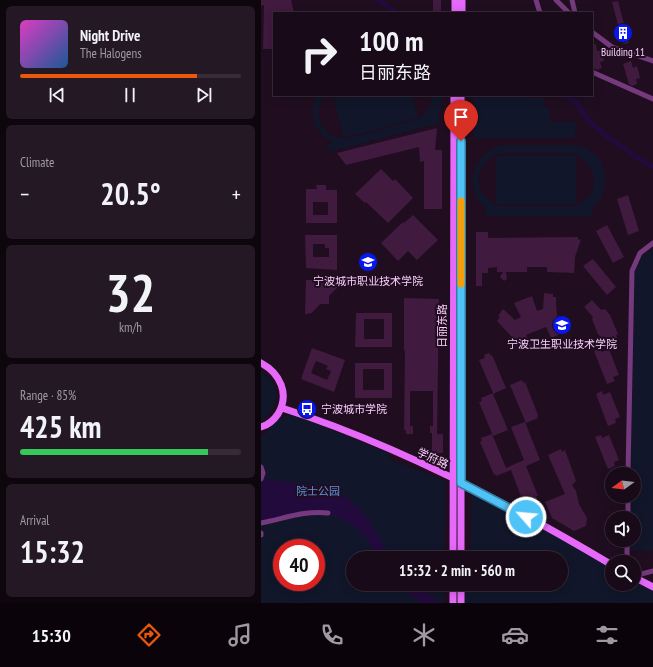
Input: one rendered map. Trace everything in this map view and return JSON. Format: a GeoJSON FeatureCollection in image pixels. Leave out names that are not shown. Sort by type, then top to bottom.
{"type":"FeatureCollection","features":[{"type":"Feature","properties":{"kind":"main road"},"geometry":{"type":"LineString","coordinates":[[455,0],[455,12]]}},
{"type":"Feature","properties":{"kind":"main road"},"geometry":{"type":"LineString","coordinates":[[462,0],[462,12]]}},
{"type":"Feature","properties":{"kind":"main road","name":"日丽东路"},"geometry":{"type":"LineString","coordinates":[[453,551],[454,96]]}},
{"type":"Feature","properties":{"kind":"main road","name":"日丽东路"},"geometry":{"type":"LineString","coordinates":[[461,96],[461,551]]}},
{"type":"Feature","properties":{"kind":"main road"},"geometry":{"type":"LineString","coordinates":[[261,363],[277,376],[282,386],[284,397],[282,408],[275,419],[261,427]]}},
{"type":"Feature","properties":{"kind":"main road","name":"学府路"},"geometry":{"type":"LineString","coordinates":[[282,408],[373,443],[453,479],[539,523],[605,561]]}},
{"type":"Feature","properties":{"kind":"main road"},"geometry":{"type":"LineString","coordinates":[[641,581],[653,587]]}},
{"type":"Feature","properties":{"kind":"street"},"geometry":{"type":"LineString","coordinates":[[537,0],[540,12]]}},
{"type":"Feature","properties":{"kind":"street"},"geometry":{"type":"LineString","coordinates":[[556,0],[568,12]]}},
{"type":"Feature","properties":{"kind":"street"},"geometry":{"type":"LineString","coordinates":[[572,0],[575,12]]}},
{"type":"Feature","properties":{"kind":"street"},"geometry":{"type":"LineString","coordinates":[[593,33],[612,47],[653,61]]}},
{"type":"Feature","properties":{"kind":"street"},"geometry":{"type":"LineString","coordinates":[[593,72],[653,99]]}},
{"type":"Feature","properties":{"kind":"street"},"geometry":{"type":"LineString","coordinates":[[629,467],[632,271],[640,253],[653,243]]}},
{"type":"Feature","properties":{"kind":"street"},"geometry":{"type":"LineString","coordinates":[[261,467],[263,473],[261,479]]}},
{"type":"Feature","properties":{"kind":"street"},"geometry":{"type":"LineString","coordinates":[[261,523],[316,511],[328,512]]}},
{"type":"Feature","properties":{"kind":"street"},"geometry":{"type":"LineString","coordinates":[[641,575],[653,571]]}},
{"type":"Feature","properties":{"kind":"green space"},"geometry":{"type":"Polygon","coordinates":[[[317,96],[324,96],[319,110],[321,124],[325,130],[331,134],[347,139],[419,119],[430,107],[432,96],[442,96],[439,123],[329,152],[328,144],[333,143],[321,134],[314,122],[314,102],[317,96]]]}},
{"type":"Feature","properties":{"kind":"green space"},"geometry":{"type":"Polygon","coordinates":[[[333,96],[412,96],[418,118],[344,138],[333,96]]]}},
{"type":"Feature","properties":{"kind":"green space"},"geometry":{"type":"Polygon","coordinates":[[[474,96],[528,96],[528,98],[544,98],[544,107],[549,107],[549,122],[575,122],[575,138],[474,138],[474,96]]]}},
{"type":"Feature","properties":{"kind":"green space"},"geometry":{"type":"Polygon","coordinates":[[[501,145],[576,145],[590,151],[601,163],[605,179],[602,195],[593,208],[592,216],[485,216],[486,208],[478,199],[474,190],[472,181],[474,172],[477,164],[483,156],[501,145]],[[502,153],[492,157],[480,170],[480,187],[490,201],[500,206],[573,206],[583,202],[590,195],[594,179],[592,170],[587,163],[579,157],[569,153],[502,153]]]}},
{"type":"Feature","properties":{"kind":"green space"},"geometry":{"type":"Polygon","coordinates":[[[496,156],[576,156],[576,204],[496,204],[496,156]]]}},
{"type":"Feature","properties":{"kind":"green space"},"geometry":{"type":"Polygon","coordinates":[[[653,249],[653,551],[630,550],[630,547],[641,547],[641,511],[631,511],[631,503],[641,503],[641,467],[631,467],[635,272],[642,256],[653,249]]]}},
{"type":"Feature","properties":{"kind":"green space"},"geometry":{"type":"Polygon","coordinates":[[[261,373],[273,382],[276,396],[275,404],[272,410],[261,421],[261,373]]]}},
{"type":"Feature","properties":{"kind":"green space","name":"院士公园"},"geometry":{"type":"Polygon","coordinates":[[[288,412],[390,454],[389,459],[445,481],[444,551],[346,551],[346,591],[444,591],[444,603],[261,603],[261,436],[263,436],[281,417],[284,418],[288,412]]]}},
{"type":"Feature","properties":{"kind":"green space"},"geometry":{"type":"Polygon","coordinates":[[[472,493],[605,562],[605,591],[641,591],[641,582],[653,588],[653,603],[464,603],[464,591],[568,591],[568,551],[470,551],[472,493]]]}},
{"type":"Feature","properties":{"kind":"shaded area"},"geometry":{"type":"Polygon","coordinates":[[[264,478],[308,484],[333,491],[345,497],[357,506],[368,519],[387,551],[374,551],[364,535],[352,525],[334,515],[320,512],[261,522],[261,483],[264,478]]]}},
{"type":"Feature","properties":{"kind":"shaded area"},"geometry":{"type":"Polygon","coordinates":[[[406,591],[424,591],[440,603],[420,603],[406,591]]]}},
{"type":"Feature","properties":{"kind":"building"},"geometry":{"type":"Polygon","coordinates":[[[261,0],[291,0],[294,12],[273,12],[273,49],[263,49],[264,5],[261,6],[261,0]]]}},
{"type":"Feature","properties":{"kind":"building"},"geometry":{"type":"Polygon","coordinates":[[[433,0],[441,0],[441,12],[433,12],[433,0]]]}},
{"type":"Feature","properties":{"kind":"building"},"geometry":{"type":"Polygon","coordinates":[[[618,1],[629,43],[623,44],[612,2],[618,1]]]}},
{"type":"Feature","properties":{"kind":"building"},"geometry":{"type":"Polygon","coordinates":[[[596,44],[597,51],[601,50],[604,61],[600,62],[602,68],[597,70],[593,66],[593,45],[596,44]]]}},
{"type":"Feature","properties":{"kind":"building"},"geometry":{"type":"Polygon","coordinates":[[[631,61],[633,68],[637,66],[640,78],[636,79],[637,84],[632,86],[629,84],[623,64],[631,61]]]}},
{"type":"Feature","properties":{"kind":"building"},"geometry":{"type":"Polygon","coordinates":[[[437,128],[435,150],[442,150],[442,209],[424,209],[424,161],[420,162],[419,147],[346,165],[337,153],[437,128]]]}},
{"type":"Feature","properties":{"kind":"building"},"geometry":{"type":"Polygon","coordinates":[[[381,169],[393,181],[395,179],[413,198],[388,223],[366,202],[365,203],[355,194],[381,169]]]}},
{"type":"Feature","properties":{"kind":"building"},"geometry":{"type":"Polygon","coordinates":[[[316,185],[326,185],[326,190],[337,190],[337,223],[306,223],[306,189],[317,189],[316,185]],[[313,202],[313,215],[328,215],[328,202],[313,202]]]}},
{"type":"Feature","properties":{"kind":"building"},"geometry":{"type":"Polygon","coordinates":[[[628,195],[639,231],[628,235],[617,199],[628,195]]]}},
{"type":"Feature","properties":{"kind":"building"},"geometry":{"type":"Polygon","coordinates":[[[413,215],[438,240],[417,260],[408,251],[398,261],[381,243],[403,222],[404,223],[413,215]]]}},
{"type":"Feature","properties":{"kind":"building"},"geometry":{"type":"Polygon","coordinates":[[[607,225],[624,257],[613,263],[596,231],[607,225]]]}},
{"type":"Feature","properties":{"kind":"building"},"geometry":{"type":"Polygon","coordinates":[[[476,232],[488,232],[488,238],[578,237],[578,240],[581,239],[575,257],[574,273],[547,272],[547,267],[527,267],[527,272],[506,272],[507,279],[504,281],[500,277],[503,272],[497,272],[497,267],[488,268],[488,273],[482,273],[482,286],[476,286],[476,232]]]}},
{"type":"Feature","properties":{"kind":"building"},"geometry":{"type":"Polygon","coordinates":[[[305,235],[337,235],[337,270],[306,268],[305,235]],[[313,244],[313,257],[329,257],[329,248],[325,248],[325,244],[313,244]]]}},
{"type":"Feature","properties":{"kind":"building"},"geometry":{"type":"Polygon","coordinates":[[[593,259],[616,287],[607,295],[583,266],[593,259]]]}},
{"type":"Feature","properties":{"kind":"building"},"geometry":{"type":"Polygon","coordinates":[[[306,280],[337,280],[337,288],[329,296],[329,304],[320,304],[312,313],[305,314],[306,280]]]}},
{"type":"Feature","properties":{"kind":"building"},"geometry":{"type":"Polygon","coordinates":[[[544,293],[553,294],[553,297],[556,297],[558,323],[563,333],[551,338],[546,327],[526,335],[531,346],[519,351],[511,336],[497,321],[500,317],[498,316],[503,309],[515,320],[521,317],[514,303],[532,296],[537,311],[543,309],[544,293]]]}},
{"type":"Feature","properties":{"kind":"building"},"geometry":{"type":"Polygon","coordinates":[[[404,298],[439,299],[437,434],[443,434],[443,453],[432,453],[432,433],[430,433],[430,426],[433,426],[433,391],[410,391],[410,426],[413,426],[413,434],[406,434],[406,430],[404,430],[404,298]]]}},
{"type":"Feature","properties":{"kind":"building"},"geometry":{"type":"Polygon","coordinates":[[[592,300],[601,310],[605,309],[610,315],[618,334],[616,335],[617,338],[607,343],[598,334],[592,319],[593,317],[584,307],[592,300]]]}},
{"type":"Feature","properties":{"kind":"building"},"geometry":{"type":"Polygon","coordinates":[[[356,313],[392,313],[392,347],[355,347],[356,313]],[[364,319],[364,339],[384,339],[384,319],[364,319]]]}},
{"type":"Feature","properties":{"kind":"building"},"geometry":{"type":"Polygon","coordinates":[[[312,348],[345,360],[334,392],[301,379],[312,348]],[[316,361],[311,373],[327,380],[331,371],[326,369],[328,366],[316,361]]]}},
{"type":"Feature","properties":{"kind":"building"},"geometry":{"type":"Polygon","coordinates":[[[600,349],[602,352],[609,349],[619,375],[613,377],[615,381],[607,384],[594,351],[600,349]]]}},
{"type":"Feature","properties":{"kind":"building"},"geometry":{"type":"Polygon","coordinates":[[[489,353],[491,356],[492,355],[506,388],[493,394],[508,430],[493,436],[479,402],[482,401],[481,398],[493,393],[479,360],[485,358],[484,355],[489,353]]]}},
{"type":"Feature","properties":{"kind":"building"},"geometry":{"type":"Polygon","coordinates":[[[355,363],[392,363],[392,398],[355,398],[355,363]],[[363,369],[363,390],[384,390],[384,369],[363,369]]]}},
{"type":"Feature","properties":{"kind":"building"},"geometry":{"type":"Polygon","coordinates":[[[522,380],[523,383],[525,382],[538,415],[538,418],[526,423],[510,385],[522,380]]]}},
{"type":"Feature","properties":{"kind":"building"},"geometry":{"type":"Polygon","coordinates":[[[602,391],[603,395],[610,392],[620,417],[615,419],[616,423],[608,426],[596,394],[602,391]]]}},
{"type":"Feature","properties":{"kind":"building"},"geometry":{"type":"Polygon","coordinates":[[[525,422],[540,460],[526,466],[538,496],[536,496],[537,499],[532,501],[531,498],[523,502],[511,470],[496,476],[495,474],[494,475],[480,442],[482,441],[481,438],[492,434],[506,468],[524,460],[511,427],[525,422]]]}},
{"type":"Feature","properties":{"kind":"building"},"geometry":{"type":"Polygon","coordinates":[[[601,435],[602,438],[609,435],[619,460],[614,462],[615,466],[607,467],[595,437],[601,435]]]}},
{"type":"Feature","properties":{"kind":"building"},"geometry":{"type":"Polygon","coordinates":[[[561,449],[562,452],[565,450],[576,481],[572,485],[576,491],[579,504],[587,518],[586,526],[574,531],[552,518],[545,502],[565,494],[548,455],[561,449]]]}},
{"type":"Feature","properties":{"kind":"waterway"},"geometry":{"type":"LineString","coordinates":[[378,0],[396,12]]}},
{"type":"Feature","properties":{"kind":"waterway"},"geometry":{"type":"LineString","coordinates":[[565,96],[575,101],[590,122],[609,138],[653,167]]}},
{"type":"Feature","properties":{"kind":"slow traffic"},"geometry":{"type":"LineString","coordinates":[[461,201],[461,284]]}},
{"type":"Feature","properties":{"kind":"place","name":"Building 11"},"geometry":{"type":"Point","coordinates":[623,33]}},
{"type":"Feature","properties":{"kind":"place","name":"宁波城市职业技术学院"},"geometry":{"type":"Point","coordinates":[368,262]}},
{"type":"Feature","properties":{"kind":"place","name":"宁波卫生职业技术学院"},"geometry":{"type":"Point","coordinates":[562,325]}},
{"type":"Feature","properties":{"kind":"place","name":"宁波城市学院"},"geometry":{"type":"Point","coordinates":[307,409]}},
{"type":"Feature","properties":{"kind":"route"},"geometry":{"type":"LineString","coordinates":[[461,141],[461,483],[526,517]]}}]}
